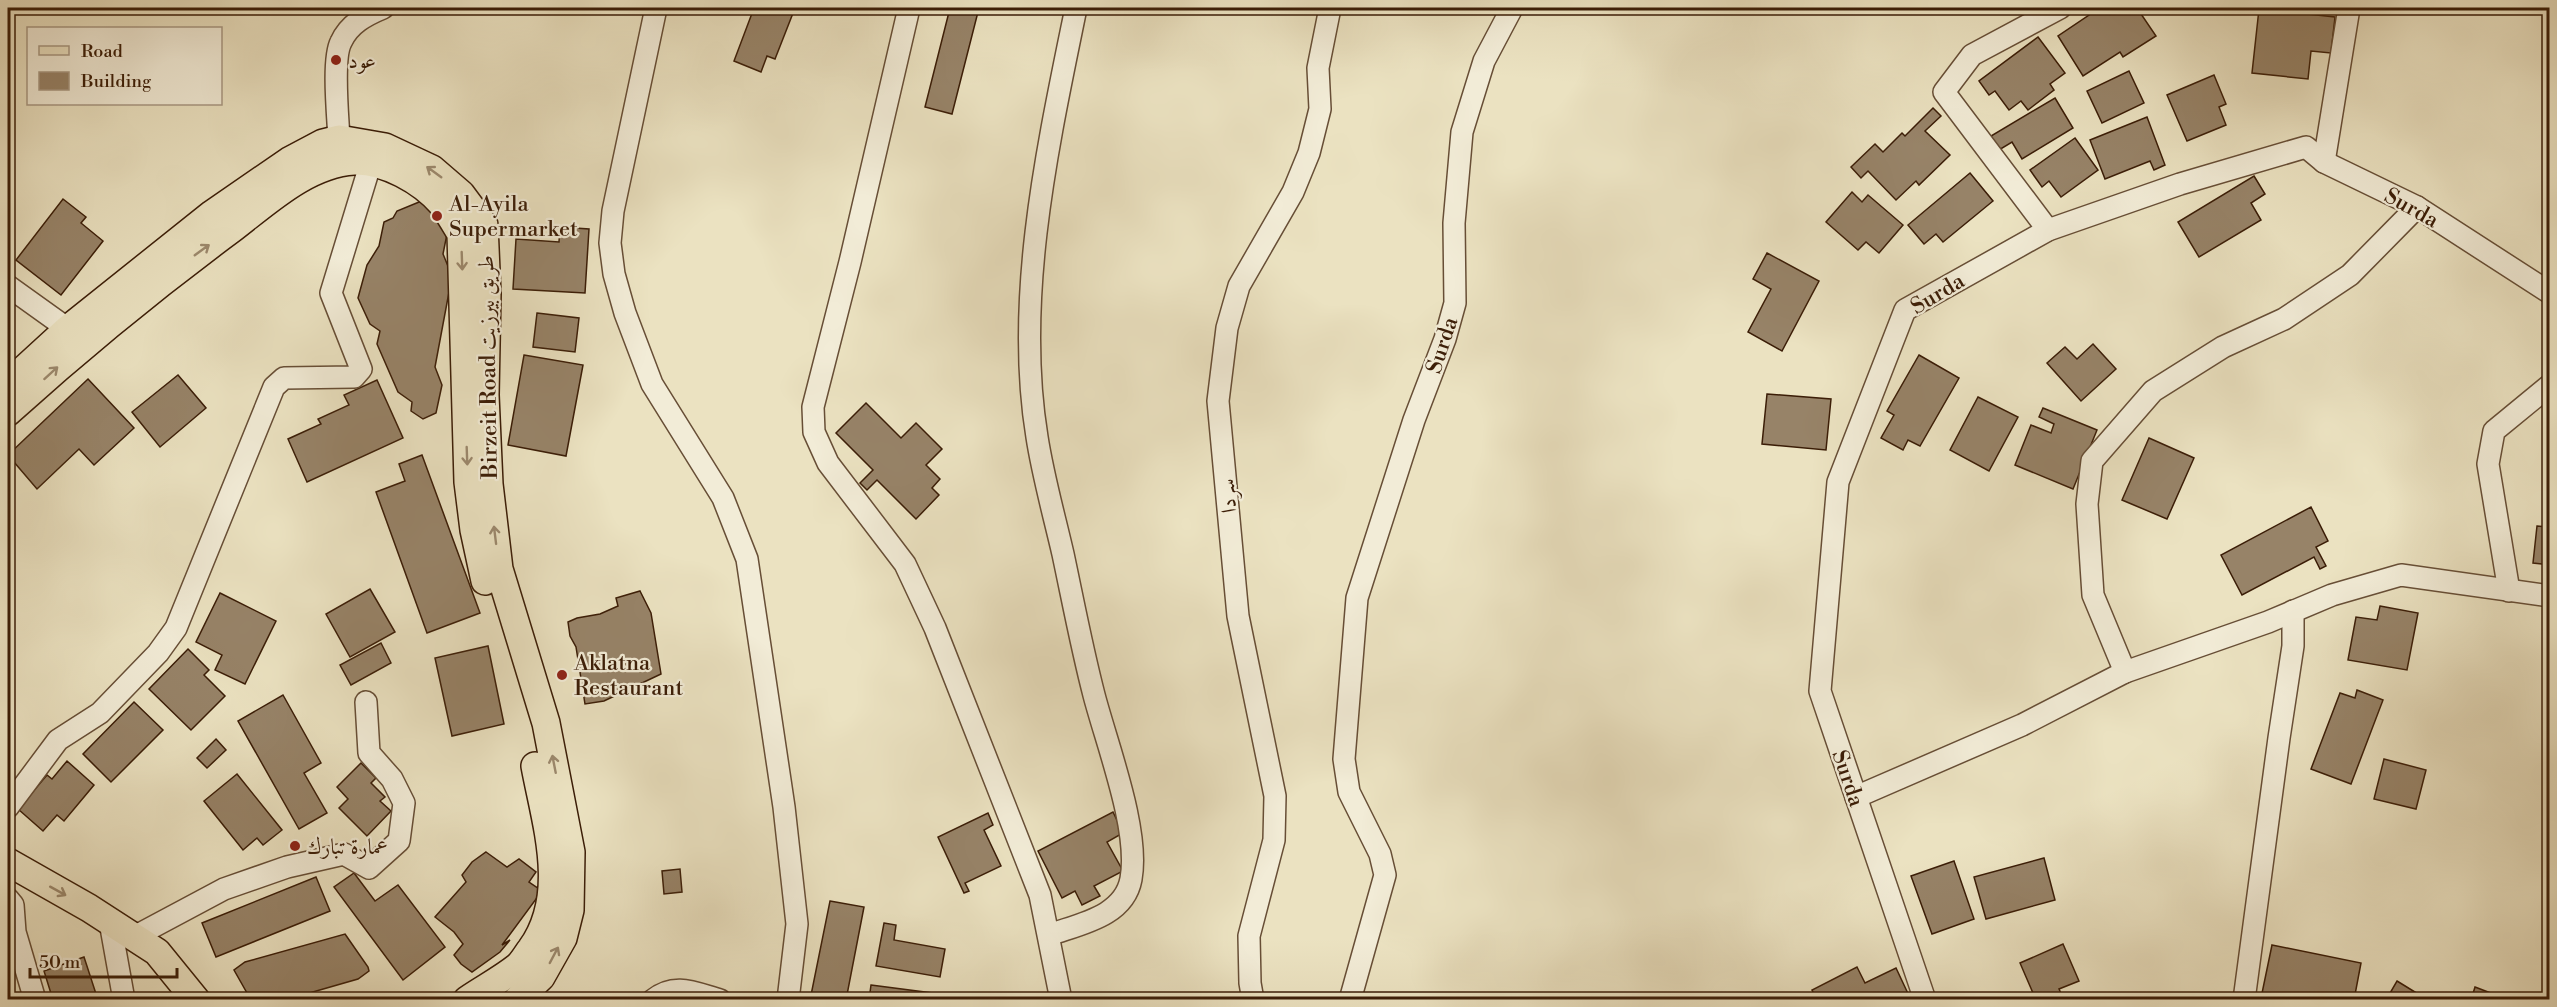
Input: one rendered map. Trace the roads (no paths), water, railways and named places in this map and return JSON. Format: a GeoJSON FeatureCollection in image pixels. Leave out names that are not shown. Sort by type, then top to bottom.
{"type":"FeatureCollection","features":[{"type":"Feature","properties":{"kind":"main road"},"geometry":{"type":"LineString","coordinates":[[8,384],[68,329],[241,194],[289,161],[323,143],[403,174],[428,190],[444,206],[461,234],[466,438],[474,530],[482,568],[537,726],[552,854],[551,901],[537,940],[519,966],[467,999]]}},
{"type":"Feature","properties":{"kind":"main road","name":"Birzeit Road طريق بيرزيت"},"geometry":{"type":"LineString","coordinates":[[339,151],[385,147],[432,169],[461,194],[484,225],[487,294],[485,395],[488,462],[499,570],[571,852],[570,910],[562,938],[555,956],[542,977],[518,999]]}},
{"type":"Feature","properties":{"kind":"main road"},"geometry":{"type":"LineString","coordinates":[[8,412],[82,345],[164,278],[288,188],[326,166],[339,151]]}},
{"type":"Feature","properties":{"kind":"main road"},"geometry":{"type":"LineString","coordinates":[[8,862],[156,952],[196,999]]}},
{"type":"Feature","properties":{"kind":"street"},"geometry":{"type":"LineString","coordinates":[[339,151],[337,57],[340,42],[350,29],[365,16],[383,8]]}},
{"type":"Feature","properties":{"kind":"street"},"geometry":{"type":"LineString","coordinates":[[656,8],[613,211],[610,243],[614,274],[625,314],[652,384],[723,498],[747,559],[784,807],[796,924],[788,999]]}},
{"type":"Feature","properties":{"kind":"street"},"geometry":{"type":"LineString","coordinates":[[909,8],[850,262],[813,407],[814,432],[828,463],[905,564],[930,617],[1040,895],[1061,999]]}},
{"type":"Feature","properties":{"kind":"street"},"geometry":{"type":"LineString","coordinates":[[1049,935],[1106,914],[1122,901],[1131,881],[1132,860],[1129,821],[1093,692],[1037,436],[1030,356],[1032,259],[1076,8]]}},
{"type":"Feature","properties":{"kind":"street","name":"سردا"},"geometry":{"type":"LineString","coordinates":[[1253,999],[1250,983],[1249,936],[1274,840],[1275,796],[1238,616],[1218,401],[1220,370],[1227,328],[1239,286],[1293,192],[1309,153],[1320,109],[1318,68],[1330,8]]}},
{"type":"Feature","properties":{"kind":"street","name":"Surda"},"geometry":{"type":"LineString","coordinates":[[1350,999],[1385,875],[1380,854],[1349,792],[1344,759],[1357,598],[1414,420],[1445,339],[1455,303],[1454,223],[1462,132],[1484,62],[1512,8]]}},
{"type":"Feature","properties":{"kind":"street"},"geometry":{"type":"LineString","coordinates":[[2048,230],[1944,92],[1972,55],[2060,8]]}},
{"type":"Feature","properties":{"kind":"street"},"geometry":{"type":"LineString","coordinates":[[2324,162],[2349,8]]}},
{"type":"Feature","properties":{"kind":"street","name":"Surda"},"geometry":{"type":"LineString","coordinates":[[1925,999],[1820,691],[1838,482],[1905,310],[2048,230],[2180,184],[2306,147],[2324,162],[2417,207],[2550,293]]}},
{"type":"Feature","properties":{"kind":"street"},"geometry":{"type":"LineString","coordinates":[[8,807],[58,740],[100,713],[158,653],[176,628],[274,387],[284,378],[354,377],[361,369],[331,293],[371,162]]}},
{"type":"Feature","properties":{"kind":"street"},"geometry":{"type":"LineString","coordinates":[[2125,672],[2093,594],[2087,504],[2092,461],[2153,392],[2223,347],[2284,319],[2350,276],[2417,207]]}},
{"type":"Feature","properties":{"kind":"street"},"geometry":{"type":"LineString","coordinates":[[8,286],[68,329]]}},
{"type":"Feature","properties":{"kind":"street"},"geometry":{"type":"LineString","coordinates":[[2509,591],[2488,464],[2494,431],[2550,385]]}},
{"type":"Feature","properties":{"kind":"street"},"geometry":{"type":"LineString","coordinates":[[1856,797],[2022,725],[2125,672],[2332,595],[2401,575],[2550,596]]}},
{"type":"Feature","properties":{"kind":"street"},"geometry":{"type":"LineString","coordinates":[[2244,999],[2278,738],[2293,646],[2293,611]]}},
{"type":"Feature","properties":{"kind":"street"},"geometry":{"type":"LineString","coordinates":[[134,937],[224,889],[287,867],[344,854],[369,868],[399,842],[404,803],[392,779],[369,753],[366,702]]}},
{"type":"Feature","properties":{"kind":"street"},"geometry":{"type":"LineString","coordinates":[[8,899],[13,905],[15,932],[35,999]]}},
{"type":"Feature","properties":{"kind":"street"},"geometry":{"type":"LineString","coordinates":[[110,922],[124,999]]}},
{"type":"Feature","properties":{"kind":"street"},"geometry":{"type":"LineString","coordinates":[[652,999],[664,991],[680,989],[720,999]]}},
{"type":"Feature","properties":{"kind":"place","name":"عود"},"geometry":{"type":"Point","coordinates":[336,60]}},
{"type":"Feature","properties":{"kind":"place","name":"Al-Ayila Supermarket"},"geometry":{"type":"Point","coordinates":[437,216]}},
{"type":"Feature","properties":{"kind":"place","name":"Aklatna Restaurant"},"geometry":{"type":"Point","coordinates":[562,675]}},
{"type":"Feature","properties":{"kind":"place","name":"عمارة تبارك"},"geometry":{"type":"Point","coordinates":[295,846]}}]}
